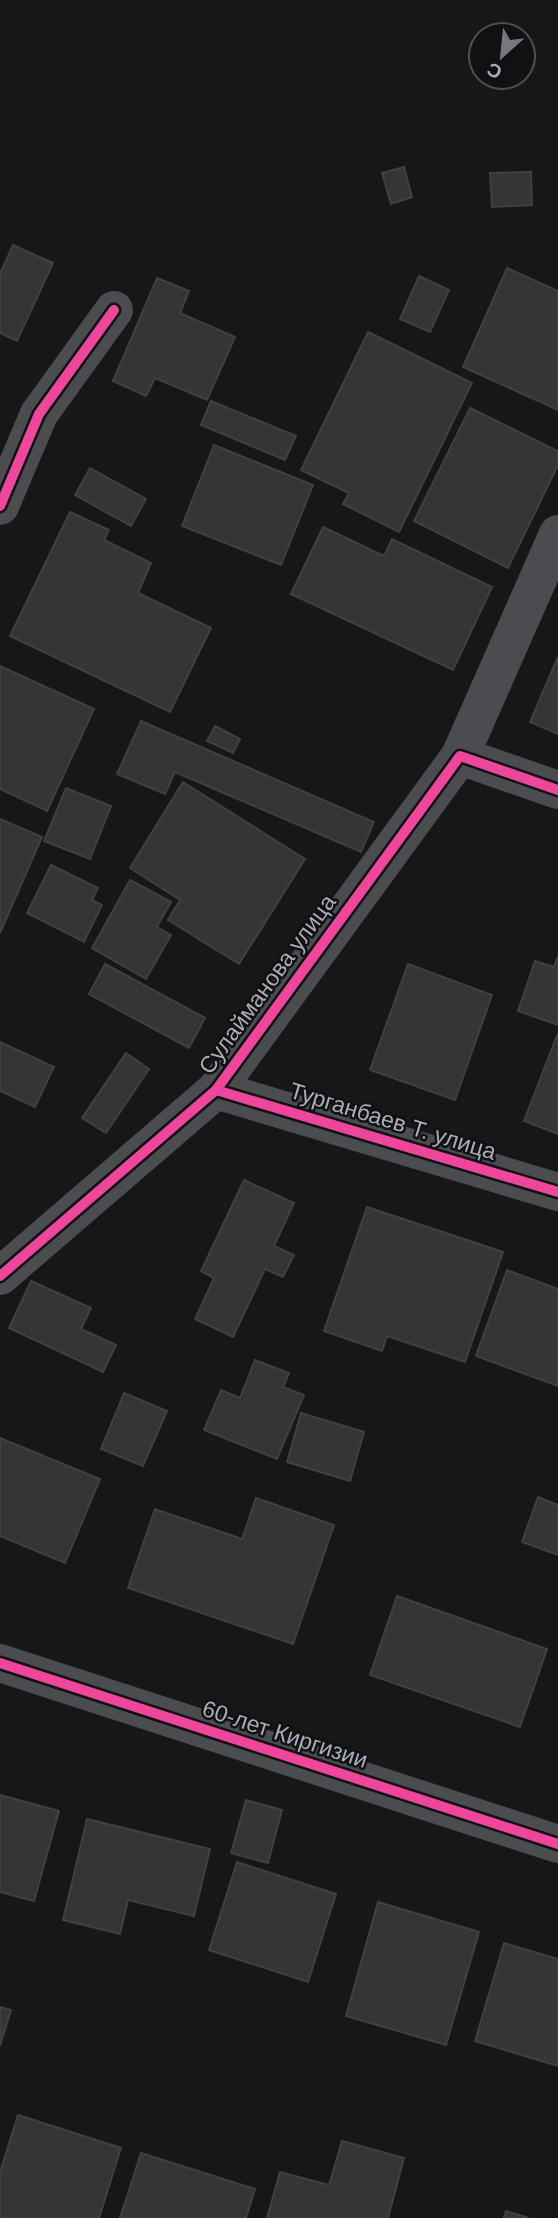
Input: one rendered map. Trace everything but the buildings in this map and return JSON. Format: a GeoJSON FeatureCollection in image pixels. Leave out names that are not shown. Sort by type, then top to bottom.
{"type":"FeatureCollection","features":[{"type":"Feature","properties":{"kind":"street"},"geometry":{"type":"LineString","coordinates":[[0,506],[39,414],[114,310]]}},
{"type":"Feature","properties":{"kind":"street","name":"Сулайманова улица"},"geometry":{"type":"LineString","coordinates":[[0,1276],[216,1090],[460,756],[558,534]]}},
{"type":"Feature","properties":{"kind":"street"},"geometry":{"type":"LineString","coordinates":[[460,756],[558,790]]}},
{"type":"Feature","properties":{"kind":"street","name":"Турганбаев Т. улица"},"geometry":{"type":"LineString","coordinates":[[216,1090],[558,1192]]}},
{"type":"Feature","properties":{"kind":"street","name":"60-лет Киргизии"},"geometry":{"type":"LineString","coordinates":[[0,1663],[558,1844]]}},
{"type":"Feature","properties":{"kind":"cycle path"},"geometry":{"type":"LineString","coordinates":[[0,506],[39,414],[114,310]]}},
{"type":"Feature","properties":{"kind":"cycle path"},"geometry":{"type":"LineString","coordinates":[[0,1276],[216,1090],[460,756],[558,790]]}},
{"type":"Feature","properties":{"kind":"cycle path"},"geometry":{"type":"LineString","coordinates":[[216,1090],[558,1192]]}},
{"type":"Feature","properties":{"kind":"cycle path"},"geometry":{"type":"LineString","coordinates":[[0,1663],[558,1844]]}}]}
